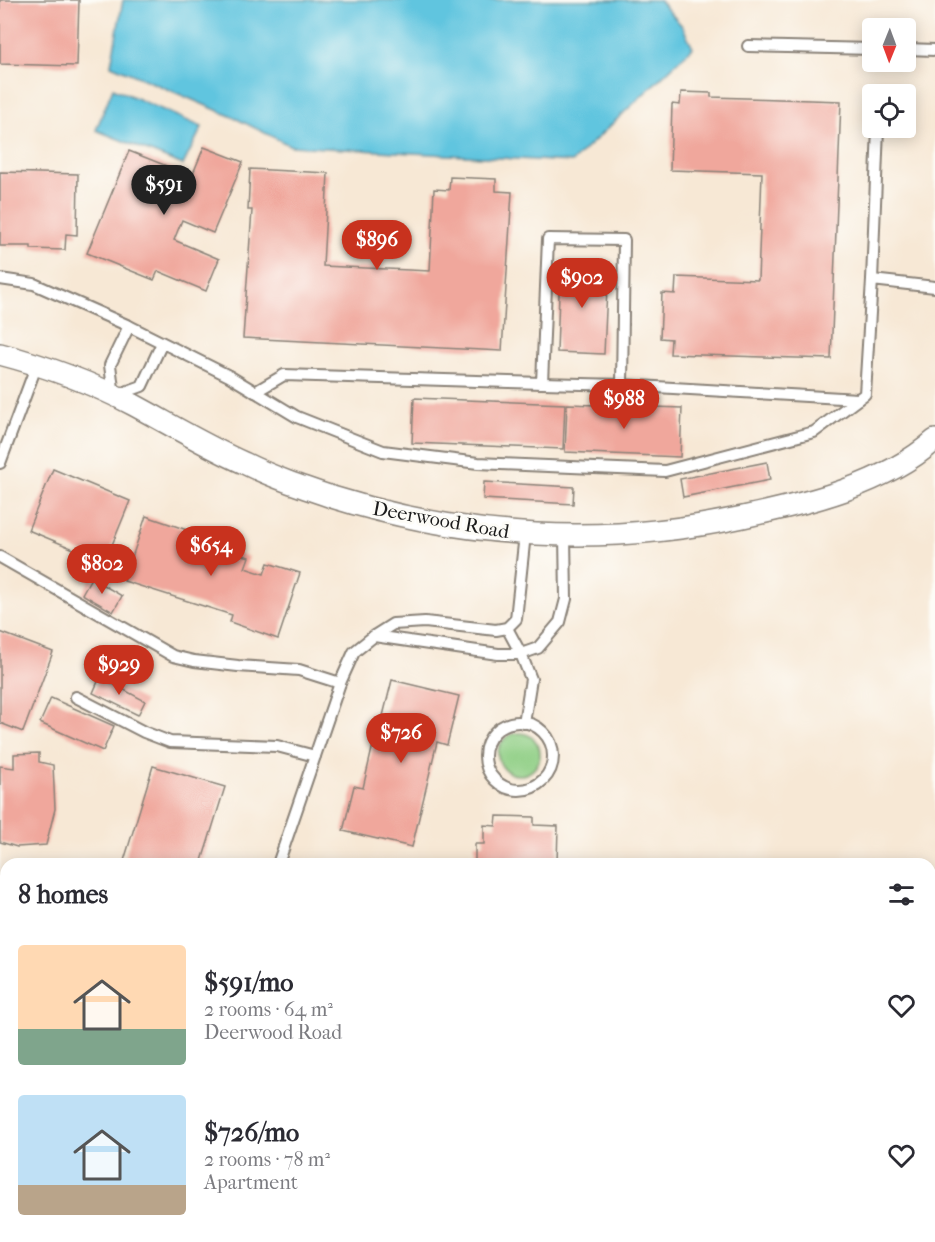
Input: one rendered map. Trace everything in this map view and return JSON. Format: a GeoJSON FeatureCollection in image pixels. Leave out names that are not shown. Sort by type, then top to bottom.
{"type":"FeatureCollection","features":[{"type":"Feature","properties":{"kind":"street","name":"Deerwood Road"},"geometry":{"type":"LineString","coordinates":[[0,354],[36,363],[114,396],[246,464],[301,487],[365,507],[423,521],[477,530],[565,535],[658,532],[717,523],[786,508],[881,475],[909,460],[934,442]]}},
{"type":"Feature","properties":{"kind":"lane"},"geometry":{"type":"LineString","coordinates":[[748,46],[862,49]]}},
{"type":"Feature","properties":{"kind":"lane"},"geometry":{"type":"LineString","coordinates":[[916,49],[935,50]]}},
{"type":"Feature","properties":{"kind":"lane"},"geometry":{"type":"LineString","coordinates":[[0,279],[34,284],[129,326],[229,376],[297,417],[383,451],[478,463],[665,471],[814,432],[865,394],[878,138]]}},
{"type":"Feature","properties":{"kind":"lane"},"geometry":{"type":"LineString","coordinates":[[542,383],[548,239],[624,240],[622,385]]}},
{"type":"Feature","properties":{"kind":"lane"},"geometry":{"type":"LineString","coordinates":[[872,280],[935,287]]}},
{"type":"Feature","properties":{"kind":"lane"},"geometry":{"type":"LineString","coordinates":[[129,326],[110,365],[114,396],[142,386],[162,343]]}},
{"type":"Feature","properties":{"kind":"lane"},"geometry":{"type":"LineString","coordinates":[[0,463],[36,363]]}},
{"type":"Feature","properties":{"kind":"lane"},"geometry":{"type":"LineString","coordinates":[[255,392],[284,375],[622,385],[858,399]]}},
{"type":"Feature","properties":{"kind":"lane"},"geometry":{"type":"LineString","coordinates":[[280,858],[340,683],[354,652],[393,624],[425,622],[496,630],[507,628],[516,619],[525,534]]}},
{"type":"Feature","properties":{"kind":"lane"},"geometry":{"type":"LineString","coordinates":[[374,636],[498,654],[521,654],[538,648],[560,622],[566,599],[565,535]]}},
{"type":"Feature","properties":{"kind":"lane"},"geometry":{"type":"LineString","coordinates":[[0,557],[173,656],[238,666],[299,670],[340,683]]}},
{"type":"Feature","properties":{"kind":"lane"},"geometry":{"type":"LineString","coordinates":[[507,628],[531,679],[524,723]]}},
{"type":"Feature","properties":{"kind":"lane"},"geometry":{"type":"LineString","coordinates":[[76,697],[144,732],[171,742],[278,746],[315,756]]}},
{"type":"Feature","properties":{"kind":"lane"},"geometry":{"type":"LineString","coordinates":[[513,723],[524,723],[544,732],[554,752],[549,774],[532,788],[520,790],[499,783],[487,765],[485,754],[488,743],[502,727],[513,723]]}},
{"type":"Feature","properties":{"kind":"green space"},"geometry":{"type":"Polygon","coordinates":[[[519,733],[534,739],[540,754],[534,769],[519,775],[504,769],[498,754],[504,739],[519,733]]]}},
{"type":"Feature","properties":{"kind":"water"},"geometry":{"type":"Polygon","coordinates":[[[123,0],[659,0],[682,26],[693,47],[572,162],[291,146],[235,118],[111,65],[123,0]]]}},
{"type":"Feature","properties":{"kind":"water"},"geometry":{"type":"Polygon","coordinates":[[[113,88],[202,127],[183,165],[96,130],[113,88]]]}},
{"type":"Feature","properties":{"kind":"building"},"geometry":{"type":"Polygon","coordinates":[[[0,0],[79,0],[77,66],[0,64],[0,0]]]}},
{"type":"Feature","properties":{"kind":"building"},"geometry":{"type":"Polygon","coordinates":[[[681,92],[711,93],[711,97],[841,101],[831,359],[670,354],[671,339],[660,338],[662,293],[675,294],[676,277],[758,280],[762,173],[670,170],[672,104],[680,105],[681,92]]]}},
{"type":"Feature","properties":{"kind":"building"},"geometry":{"type":"Polygon","coordinates":[[[204,147],[243,162],[213,233],[182,220],[174,240],[219,259],[206,291],[158,271],[154,280],[87,253],[129,151],[192,176],[204,147]]]}},
{"type":"Feature","properties":{"kind":"building"},"geometry":{"type":"Polygon","coordinates":[[[250,169],[328,173],[323,266],[430,271],[434,189],[449,190],[450,177],[496,179],[496,191],[512,192],[502,351],[243,338],[252,210],[248,210],[250,169]]]}},
{"type":"Feature","properties":{"kind":"building"},"geometry":{"type":"Polygon","coordinates":[[[0,172],[78,174],[77,235],[66,234],[65,250],[31,249],[31,246],[0,246],[0,172]]]}},
{"type":"Feature","properties":{"kind":"building"},"geometry":{"type":"Polygon","coordinates":[[[560,265],[608,267],[604,354],[557,352],[560,265]]]}},
{"type":"Feature","properties":{"kind":"building"},"geometry":{"type":"Polygon","coordinates":[[[414,398],[565,404],[563,449],[412,443],[414,398]]]}},
{"type":"Feature","properties":{"kind":"building"},"geometry":{"type":"Polygon","coordinates":[[[567,404],[682,408],[680,457],[565,452],[567,404]]]}},
{"type":"Feature","properties":{"kind":"building"},"geometry":{"type":"Polygon","coordinates":[[[767,462],[770,480],[683,497],[680,479],[767,462]]]}},
{"type":"Feature","properties":{"kind":"building"},"geometry":{"type":"Polygon","coordinates":[[[53,469],[130,501],[105,562],[28,530],[53,469]]]}},
{"type":"Feature","properties":{"kind":"building"},"geometry":{"type":"Polygon","coordinates":[[[484,482],[574,487],[573,504],[483,499],[484,482]]]}},
{"type":"Feature","properties":{"kind":"building"},"geometry":{"type":"Polygon","coordinates":[[[146,516],[193,532],[191,537],[249,557],[245,568],[264,574],[268,563],[300,573],[278,639],[230,622],[232,615],[124,581],[146,516]]]}},
{"type":"Feature","properties":{"kind":"building"},"geometry":{"type":"Polygon","coordinates":[[[91,578],[122,596],[113,612],[82,594],[91,578]]]}},
{"type":"Feature","properties":{"kind":"building"},"geometry":{"type":"Polygon","coordinates":[[[0,632],[53,652],[23,732],[0,723],[0,632]]]}},
{"type":"Feature","properties":{"kind":"building"},"geometry":{"type":"Polygon","coordinates":[[[100,677],[145,701],[138,715],[93,693],[100,677]]]}},
{"type":"Feature","properties":{"kind":"building"},"geometry":{"type":"Polygon","coordinates":[[[392,680],[459,696],[447,745],[437,742],[412,847],[343,831],[354,786],[363,788],[378,723],[381,724],[392,680]]]}},
{"type":"Feature","properties":{"kind":"building"},"geometry":{"type":"Polygon","coordinates":[[[51,698],[114,726],[103,751],[40,723],[51,698]]]}},
{"type":"Feature","properties":{"kind":"building"},"geometry":{"type":"Polygon","coordinates":[[[39,753],[39,762],[53,765],[55,809],[46,845],[17,847],[0,842],[0,766],[14,768],[14,754],[39,753]]]}},
{"type":"Feature","properties":{"kind":"building"},"geometry":{"type":"Polygon","coordinates":[[[153,766],[225,787],[203,858],[125,858],[153,766]]]}},
{"type":"Feature","properties":{"kind":"building"},"geometry":{"type":"Polygon","coordinates":[[[497,816],[534,817],[534,825],[558,826],[557,858],[475,858],[475,844],[484,844],[484,825],[496,826],[497,816]]]}}]}
